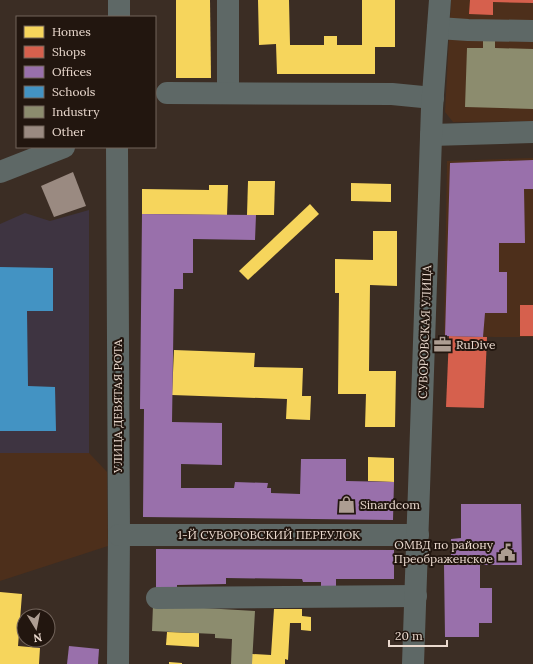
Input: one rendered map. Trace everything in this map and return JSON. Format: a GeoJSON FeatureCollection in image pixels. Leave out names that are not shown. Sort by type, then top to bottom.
{"type":"FeatureCollection","features":[{"type":"Feature","properties":{"kind":"street"},"geometry":{"type":"LineString","coordinates":[[119,0],[119,16]]}},
{"type":"Feature","properties":{"kind":"street"},"geometry":{"type":"LineString","coordinates":[[228,0],[228,93]]}},
{"type":"Feature","properties":{"kind":"street","name":"СУВОРОВСКАЯ УЛИЦА"},"geometry":{"type":"LineString","coordinates":[[413,664],[431,135],[440,0]]}},
{"type":"Feature","properties":{"kind":"street"},"geometry":{"type":"LineString","coordinates":[[438,28],[533,31]]}},
{"type":"Feature","properties":{"kind":"street"},"geometry":{"type":"LineString","coordinates":[[167,93],[392,94],[433,98]]}},
{"type":"Feature","properties":{"kind":"street"},"geometry":{"type":"LineString","coordinates":[[431,135],[533,132]]}},
{"type":"Feature","properties":{"kind":"street"},"geometry":{"type":"LineString","coordinates":[[0,172],[61,148]]}},
{"type":"Feature","properties":{"kind":"street","name":"УЛИЦА ДЕВЯТАЯ РОТА"},"geometry":{"type":"LineString","coordinates":[[118,148],[118,664]]}},
{"type":"Feature","properties":{"kind":"street","name":"1-Й СУВОРОВСКИЙ ПЕРЕУЛОК"},"geometry":{"type":"LineString","coordinates":[[119,535],[418,535]]}},
{"type":"Feature","properties":{"kind":"street"},"geometry":{"type":"LineString","coordinates":[[157,598],[416,596]]}},
{"type":"Feature","properties":{"kind":"shaded area"},"geometry":{"type":"Polygon","coordinates":[[[451,0],[533,0],[533,121],[453,122],[445,112],[451,0]]]}},
{"type":"Feature","properties":{"kind":"shaded area"},"geometry":{"type":"Polygon","coordinates":[[[533,158],[533,337],[444,335],[447,161],[533,158]]]}},
{"type":"Feature","properties":{"kind":"shaded area"},"geometry":{"type":"Polygon","coordinates":[[[89,210],[89,453],[0,453],[0,224],[25,213],[50,221],[89,210]]]}},
{"type":"Feature","properties":{"kind":"shaded area"},"geometry":{"type":"Polygon","coordinates":[[[0,453],[89,453],[107,472],[108,546],[0,581],[0,453]]]}},
{"type":"Feature","properties":{"kind":"building: Homes"},"geometry":{"type":"Polygon","coordinates":[[[176,0],[210,0],[211,78],[176,78],[176,0]]]}},
{"type":"Feature","properties":{"kind":"building: Homes"},"geometry":{"type":"Polygon","coordinates":[[[258,0],[289,0],[290,45],[324,45],[324,36],[337,36],[337,45],[362,45],[362,0],[395,0],[395,47],[375,47],[375,74],[277,74],[276,44],[259,45],[258,0]]]}},
{"type":"Feature","properties":{"kind":"building: Homes"},"geometry":{"type":"Polygon","coordinates":[[[248,181],[275,181],[274,215],[247,215],[248,181]]]}},
{"type":"Feature","properties":{"kind":"building: Homes"},"geometry":{"type":"Polygon","coordinates":[[[351,183],[391,184],[391,202],[351,201],[351,183]]]}},
{"type":"Feature","properties":{"kind":"building: Homes"},"geometry":{"type":"Polygon","coordinates":[[[209,185],[228,185],[227,215],[142,214],[142,189],[209,190],[209,185]]]}},
{"type":"Feature","properties":{"kind":"building: Homes"},"geometry":{"type":"Polygon","coordinates":[[[310,204],[319,214],[248,280],[239,271],[310,204]]]}},
{"type":"Feature","properties":{"kind":"building: Homes"},"geometry":{"type":"Polygon","coordinates":[[[373,231],[397,231],[397,286],[370,285],[369,371],[396,371],[395,427],[365,427],[366,394],[338,394],[339,293],[335,293],[335,259],[373,260],[373,231]]]}},
{"type":"Feature","properties":{"kind":"building: Homes"},"geometry":{"type":"Polygon","coordinates":[[[174,350],[255,353],[254,367],[303,368],[302,396],[311,396],[310,420],[286,419],[287,399],[172,395],[174,350]]]}},
{"type":"Feature","properties":{"kind":"building: Homes"},"geometry":{"type":"Polygon","coordinates":[[[368,457],[394,458],[394,482],[368,481],[368,457]]]}},
{"type":"Feature","properties":{"kind":"building: Homes"},"geometry":{"type":"Polygon","coordinates":[[[0,592],[22,594],[21,608],[16,608],[16,648],[40,648],[39,664],[0,664],[0,592]]]}},
{"type":"Feature","properties":{"kind":"building: Homes"},"geometry":{"type":"Polygon","coordinates":[[[274,609],[302,609],[302,616],[311,617],[311,631],[301,630],[301,623],[290,623],[288,660],[285,659],[285,664],[252,664],[252,654],[271,655],[274,609]]]}},
{"type":"Feature","properties":{"kind":"building: Homes"},"geometry":{"type":"Polygon","coordinates":[[[167,632],[199,633],[199,647],[166,645],[167,632]]]}},
{"type":"Feature","properties":{"kind":"building: Homes"},"geometry":{"type":"Polygon","coordinates":[[[169,662],[182,663],[182,664],[169,664],[169,662]]]}},
{"type":"Feature","properties":{"kind":"building: Shops"},"geometry":{"type":"Polygon","coordinates":[[[470,0],[533,0],[533,3],[493,2],[493,15],[469,14],[470,0]]]}},
{"type":"Feature","properties":{"kind":"building: Shops"},"geometry":{"type":"Polygon","coordinates":[[[520,305],[533,305],[533,336],[520,336],[520,305]]]}},
{"type":"Feature","properties":{"kind":"building: Shops"},"geometry":{"type":"Polygon","coordinates":[[[449,336],[487,337],[484,408],[446,407],[449,336]]]}},
{"type":"Feature","properties":{"kind":"building: Offices"},"geometry":{"type":"Polygon","coordinates":[[[533,160],[533,189],[524,189],[525,243],[499,243],[499,272],[507,272],[507,313],[485,313],[483,337],[445,336],[450,163],[533,160]]]}},
{"type":"Feature","properties":{"kind":"building: Offices"},"geometry":{"type":"Polygon","coordinates":[[[142,214],[256,215],[255,240],[193,239],[193,273],[183,273],[183,289],[174,289],[172,422],[222,423],[222,465],[181,464],[181,488],[234,488],[235,482],[268,483],[267,488],[271,488],[271,493],[300,494],[301,459],[346,459],[346,481],[394,482],[393,520],[143,517],[144,409],[140,409],[142,214]]]}},
{"type":"Feature","properties":{"kind":"building: Offices"},"geometry":{"type":"Polygon","coordinates":[[[461,504],[521,504],[522,565],[480,565],[480,588],[492,588],[492,623],[479,623],[479,637],[445,637],[444,565],[455,565],[455,559],[451,559],[451,539],[461,538],[461,504]]]}},
{"type":"Feature","properties":{"kind":"building: Offices"},"geometry":{"type":"Polygon","coordinates":[[[156,549],[394,550],[394,579],[336,579],[336,590],[321,590],[321,582],[303,582],[302,579],[226,578],[226,584],[177,585],[177,593],[156,593],[156,549]]]}},
{"type":"Feature","properties":{"kind":"building: Offices"},"geometry":{"type":"Polygon","coordinates":[[[69,646],[99,649],[98,664],[67,664],[69,646]]]}},
{"type":"Feature","properties":{"kind":"building: Schools"},"geometry":{"type":"Polygon","coordinates":[[[0,267],[53,268],[53,311],[27,311],[28,386],[55,387],[56,431],[0,431],[0,267]]]}},
{"type":"Feature","properties":{"kind":"building: Industry"},"geometry":{"type":"Polygon","coordinates":[[[483,39],[495,39],[495,48],[533,49],[533,109],[465,107],[467,48],[483,48],[483,39]]]}},
{"type":"Feature","properties":{"kind":"building: Industry"},"geometry":{"type":"Polygon","coordinates":[[[153,605],[255,611],[252,664],[231,664],[232,639],[215,638],[215,634],[152,631],[153,605]]]}},
{"type":"Feature","properties":{"kind":"building: Other"},"geometry":{"type":"Polygon","coordinates":[[[73,172],[86,206],[54,217],[41,186],[73,172]]]}},
{"type":"Feature","properties":{"kind":"place","name":"RuDive"},"geometry":{"type":"Point","coordinates":[443,345]}},
{"type":"Feature","properties":{"kind":"place","name":"Sinardcom"},"geometry":{"type":"Point","coordinates":[347,505]}},
{"type":"Feature","properties":{"kind":"place","name":"ОМВД по району Преображенское"},"geometry":{"type":"Point","coordinates":[506,552]}}]}
